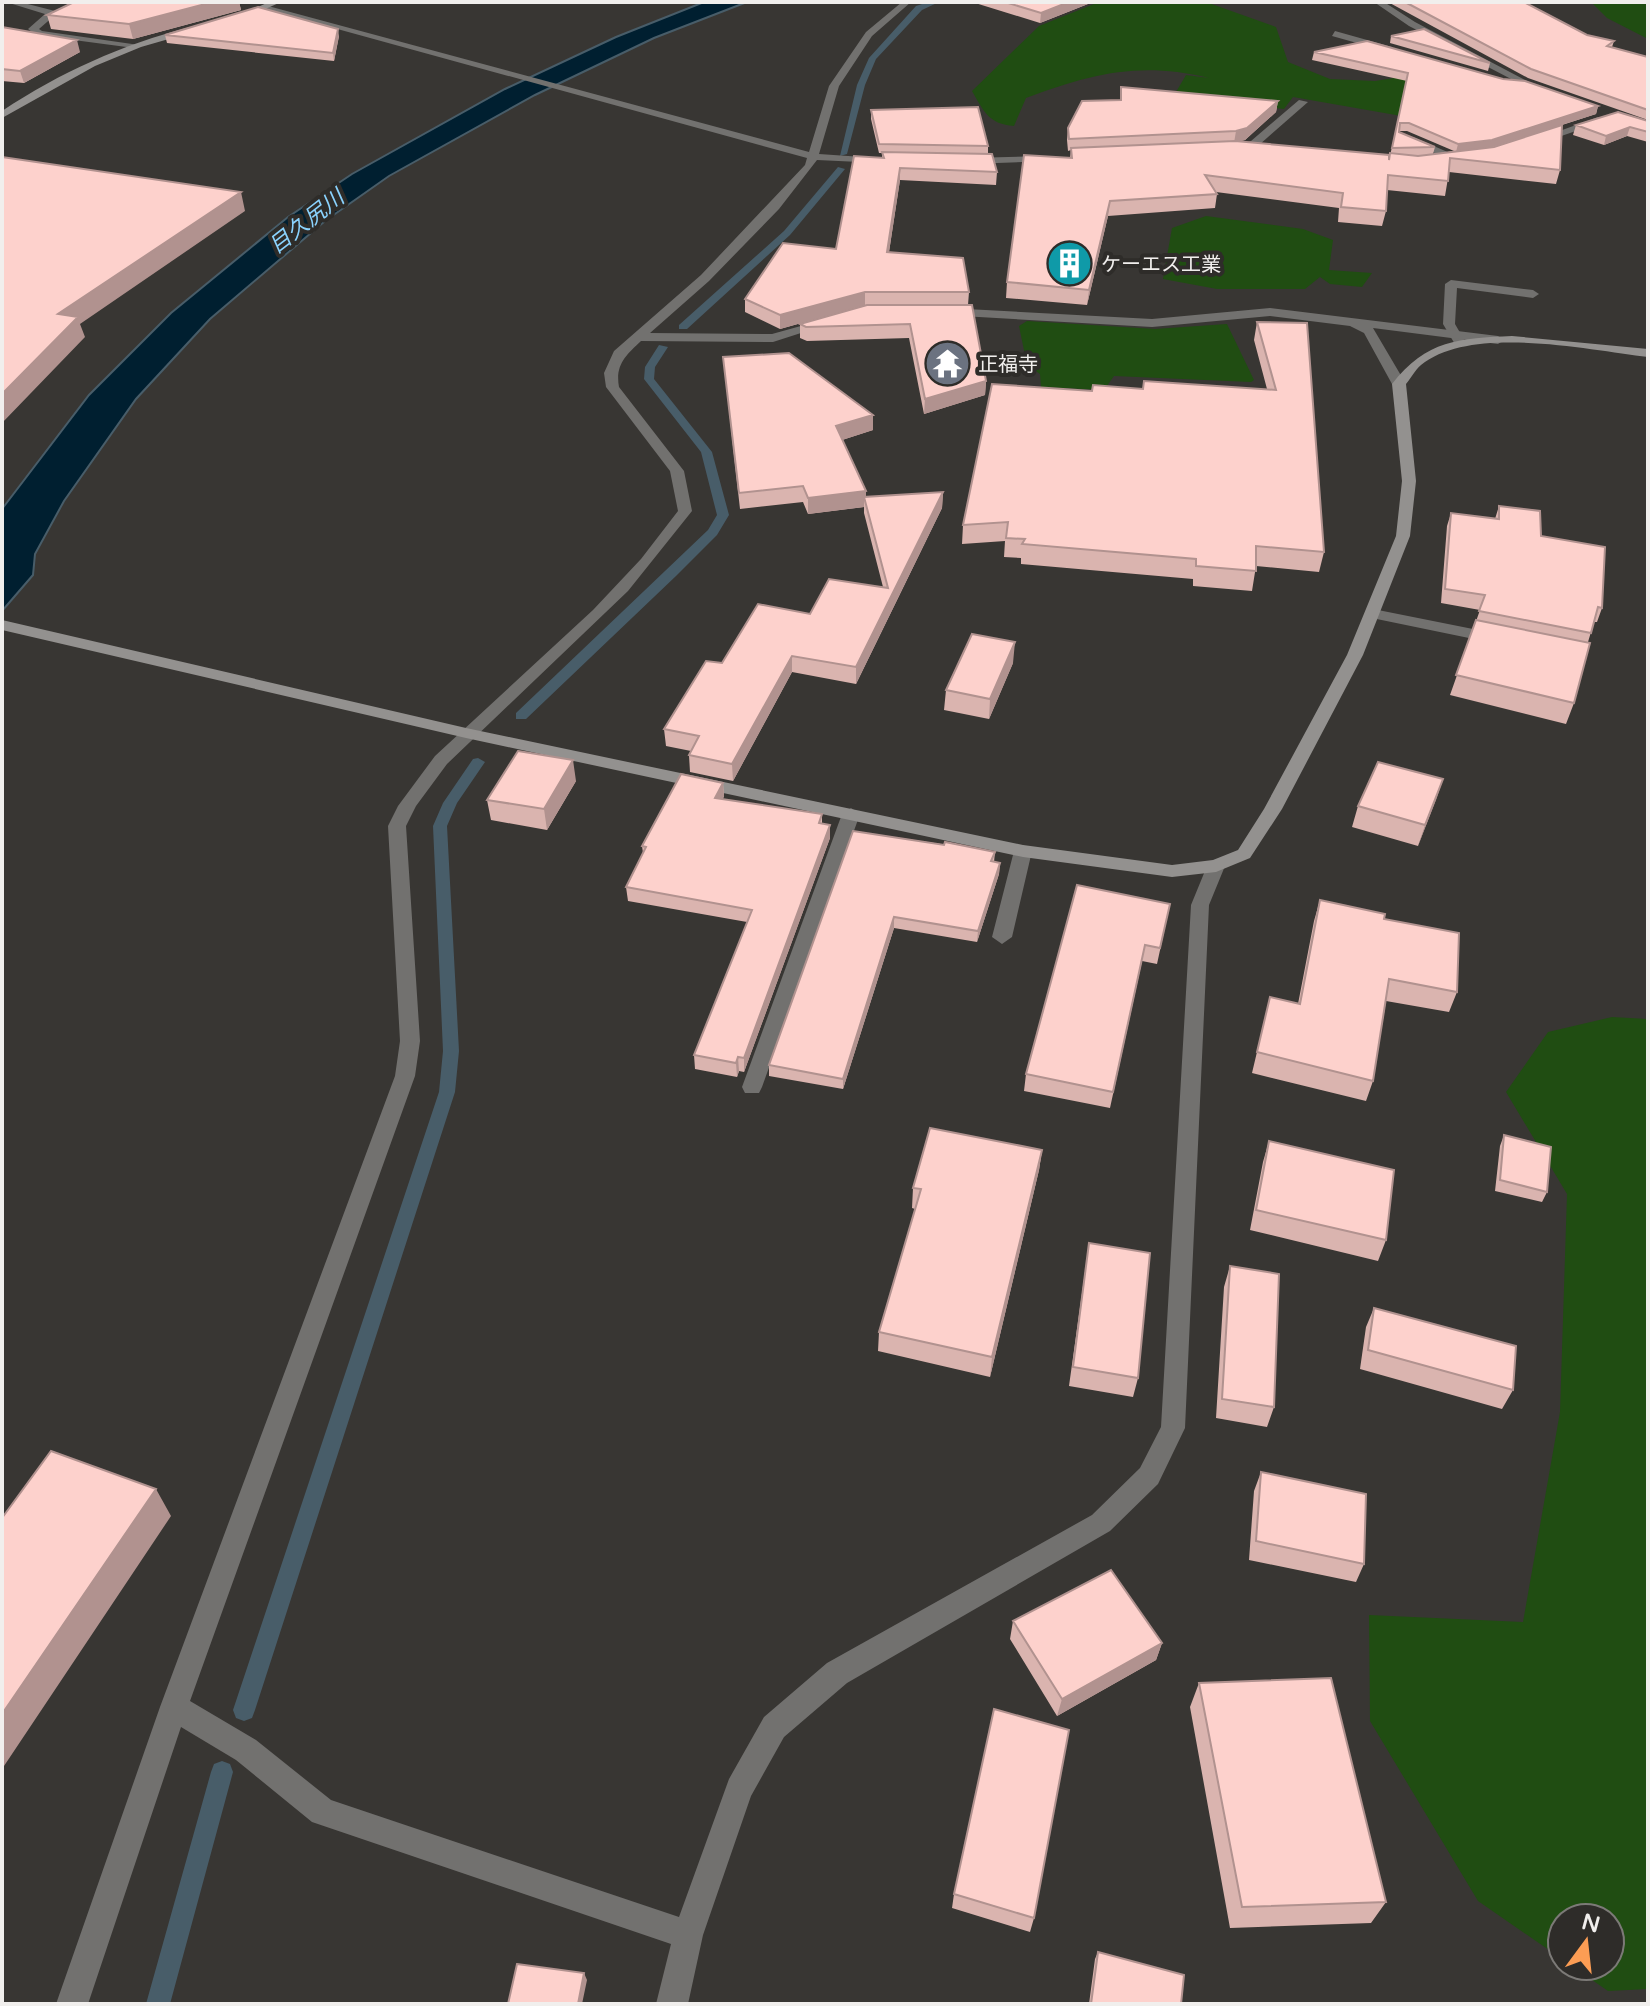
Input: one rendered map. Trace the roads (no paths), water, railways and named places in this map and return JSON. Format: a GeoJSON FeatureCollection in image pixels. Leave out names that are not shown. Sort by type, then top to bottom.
{"type":"FeatureCollection","features":[{"type":"Feature","properties":{"kind":"street"},"geometry":{"type":"LineString","coordinates":[[10,2],[52,13],[33,29],[39,33],[134,45]]}},
{"type":"Feature","properties":{"kind":"street"},"geometry":{"type":"LineString","coordinates":[[228,20],[277,2]]}},
{"type":"Feature","properties":{"kind":"street"},"geometry":{"type":"LineString","coordinates":[[72,2004],[174,1707],[405,1076],[410,1041],[397,826],[410,796],[442,755],[498,708],[661,549],[685,511],[677,471],[613,387],[610,373],[619,354],[775,207],[815,157],[834,86],[869,34],[907,2]]}},
{"type":"Feature","properties":{"kind":"street"},"geometry":{"type":"LineString","coordinates":[[1378,2],[1412,24],[1524,83],[1556,96]]}},
{"type":"Feature","properties":{"kind":"street"},"geometry":{"type":"LineString","coordinates":[[265,8],[815,157],[886,161]]}},
{"type":"Feature","properties":{"kind":"street"},"geometry":{"type":"LineString","coordinates":[[2,115],[67,73],[134,45],[198,29]]}},
{"type":"Feature","properties":{"kind":"street"},"geometry":{"type":"LineString","coordinates":[[1335,34],[1406,54]]}},
{"type":"Feature","properties":{"kind":"street"},"geometry":{"type":"LineString","coordinates":[[1491,78],[1524,83]]}},
{"type":"Feature","properties":{"kind":"street"},"geometry":{"type":"LineString","coordinates":[[1235,149],[1255,143],[1303,102]]}},
{"type":"Feature","properties":{"kind":"street"},"geometry":{"type":"LineString","coordinates":[[1519,146],[1613,115],[1598,110]]}},
{"type":"Feature","properties":{"kind":"street"},"geometry":{"type":"LineString","coordinates":[[1402,136],[1466,159],[1437,163]]}},
{"type":"Feature","properties":{"kind":"street"},"geometry":{"type":"LineString","coordinates":[[1222,149],[1271,151]]}},
{"type":"Feature","properties":{"kind":"street"},"geometry":{"type":"LineString","coordinates":[[952,162],[1069,158]]}},
{"type":"Feature","properties":{"kind":"street"},"geometry":{"type":"LineString","coordinates":[[1457,338],[1449,324],[1451,284],[1533,294]]}},
{"type":"Feature","properties":{"kind":"street"},"geometry":{"type":"LineString","coordinates":[[931,312],[1152,323],[1270,312],[1347,319],[1457,338],[1648,353]]}},
{"type":"Feature","properties":{"kind":"street"},"geometry":{"type":"LineString","coordinates":[[640,337],[773,338],[806,331],[840,317]]}},
{"type":"Feature","properties":{"kind":"street"},"geometry":{"type":"LineString","coordinates":[[2,625],[466,733],[1023,851],[1172,871],[1216,866],[1244,854],[1273,809],[1355,655],[1403,536],[1409,481],[1399,384],[1369,331],[1347,319]]}},
{"type":"Feature","properties":{"kind":"street"},"geometry":{"type":"LineString","coordinates":[[1399,384],[1418,359],[1457,338]]}},
{"type":"Feature","properties":{"kind":"street"},"geometry":{"type":"LineString","coordinates":[[1373,614],[1514,642]]}},
{"type":"Feature","properties":{"kind":"street"},"geometry":{"type":"LineString","coordinates":[[752,1087],[851,814]]}},
{"type":"Feature","properties":{"kind":"street"},"geometry":{"type":"LineString","coordinates":[[1002,937],[1023,851]]}},
{"type":"Feature","properties":{"kind":"street"},"geometry":{"type":"LineString","coordinates":[[672,2004],[688,1935],[739,1789],[774,1727],[837,1673],[1101,1523],[1149,1476],[1173,1428],[1200,905],[1216,866]]}},
{"type":"Feature","properties":{"kind":"street"},"geometry":{"type":"LineString","coordinates":[[174,1707],[246,1750],[322,1812],[688,1935]]}},
{"type":"Feature","properties":{"kind":"water","name":"目久尻川"},"geometry":{"type":"Polygon","coordinates":[[[704,2],[747,2],[654,38],[535,95],[389,176],[325,221],[210,319],[136,399],[64,501],[35,554],[33,575],[2,611],[2,509],[89,395],[171,313],[288,217],[352,174],[505,89],[616,37],[704,2]]]}},
{"type":"Feature","properties":{"kind":"waterway"},"geometry":{"type":"LineString","coordinates":[[843,154],[861,85],[873,58],[919,8],[935,2]]}},
{"type":"Feature","properties":{"kind":"waterway"},"geometry":{"type":"LineString","coordinates":[[683,327],[787,233],[841,169]]}},
{"type":"Feature","properties":{"kind":"waterway"},"geometry":{"type":"LineString","coordinates":[[521,716],[672,573],[713,532],[723,515],[706,452],[649,379],[650,367],[663,347]]}},
{"type":"Feature","properties":{"kind":"waterway"},"geometry":{"type":"LineString","coordinates":[[244,1710],[447,1092],[451,1051],[440,826],[450,803],[478,762]]}},
{"type":"Feature","properties":{"kind":"waterway"},"geometry":{"type":"LineString","coordinates":[[158,2004],[222,1772]]}},
{"type":"Feature","properties":{"kind":"place","name":"ケーエス工業"},"geometry":{"type":"Point","coordinates":[1070,264]}},
{"type":"Feature","properties":{"kind":"place","name":"正福寺"},"geometry":{"type":"Point","coordinates":[947,364]}}]}
